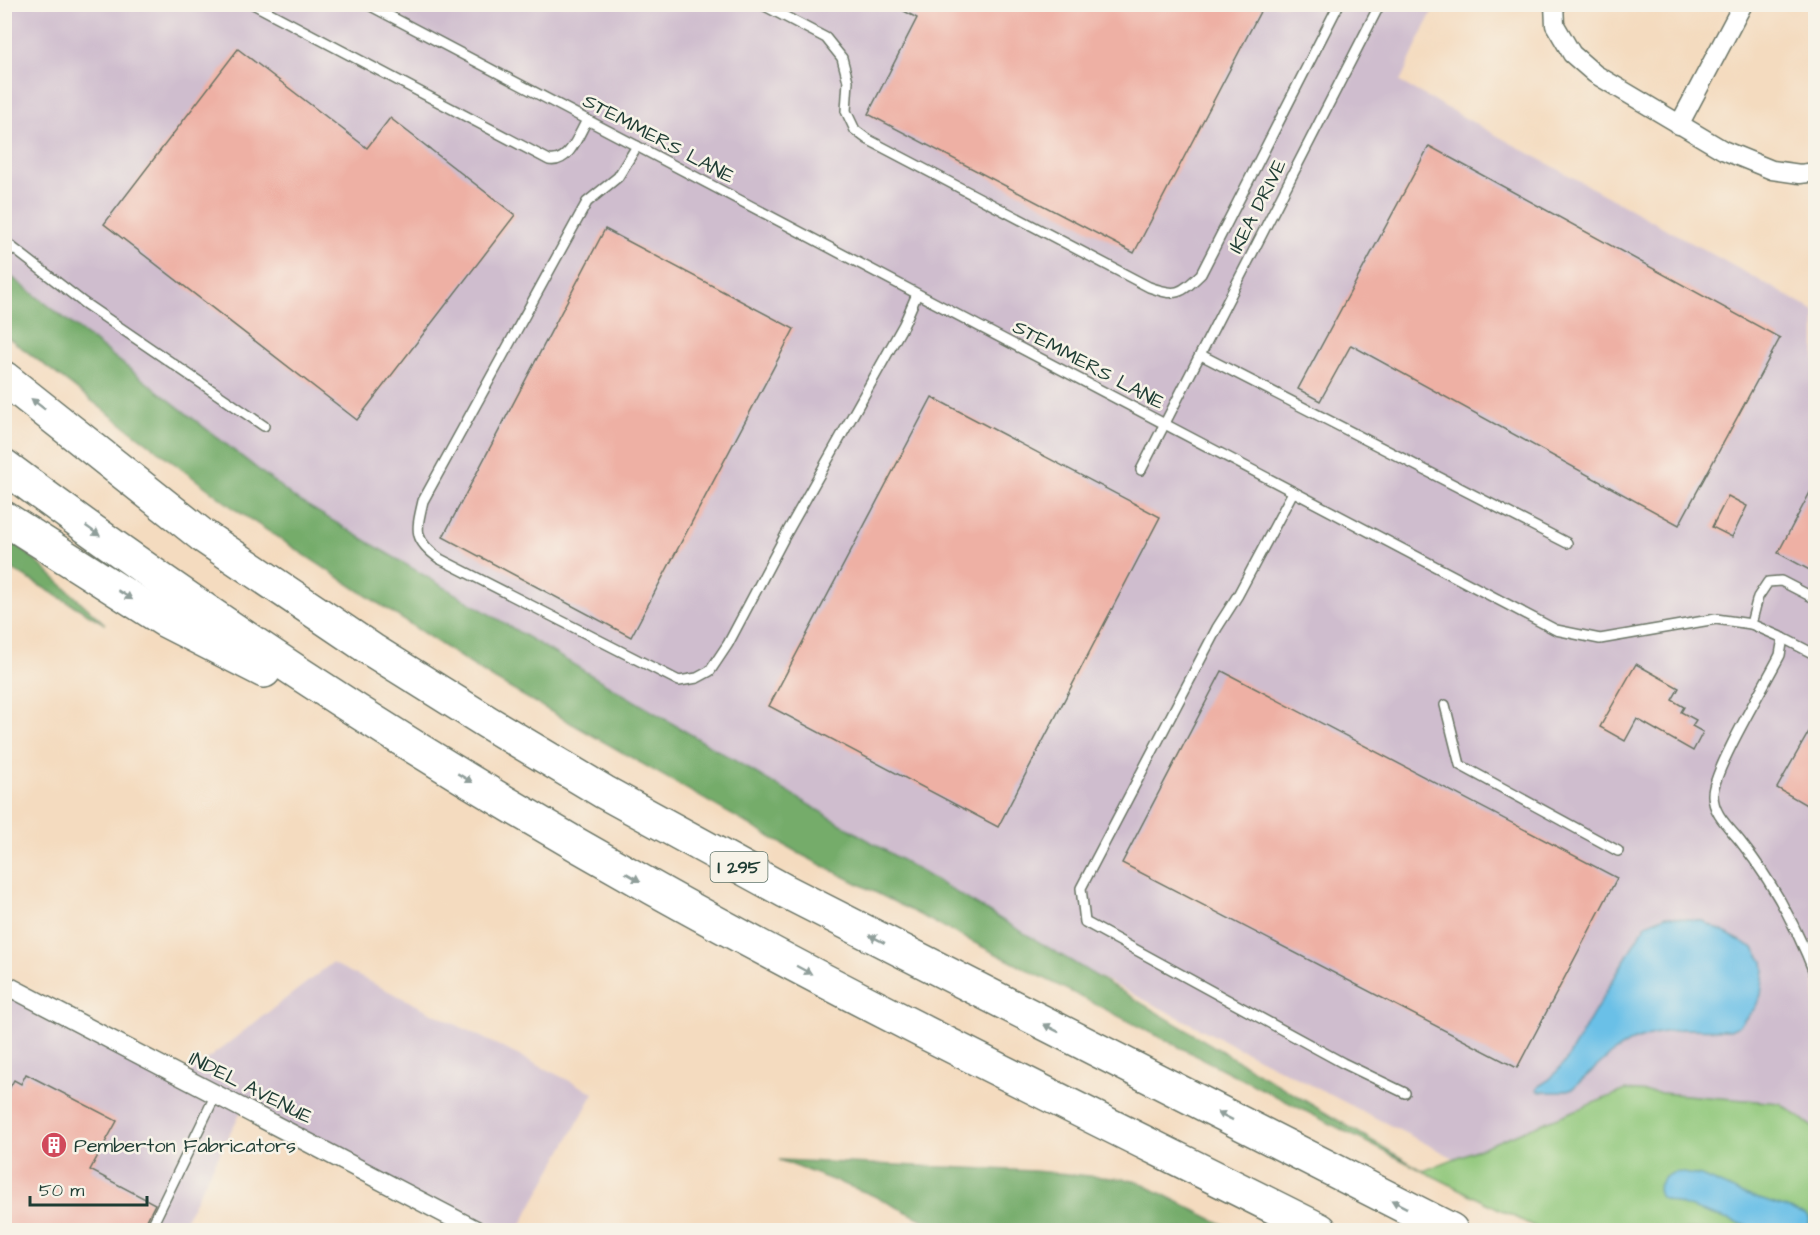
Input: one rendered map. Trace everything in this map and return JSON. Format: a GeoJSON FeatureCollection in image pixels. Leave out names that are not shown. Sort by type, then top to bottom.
{"type":"FeatureCollection","features":[{"type":"Feature","properties":{"kind":"highway","name":"I 295"},"geometry":{"type":"LineString","coordinates":[[4,378],[194,529],[240,562],[430,687],[604,792],[785,891],[1451,1230]]}},
{"type":"Feature","properties":{"kind":"highway"},"geometry":{"type":"LineString","coordinates":[[4,466],[204,610],[423,753],[594,854],[767,951],[1320,1230]]}},
{"type":"Feature","properties":{"kind":"highway"},"geometry":{"type":"LineString","coordinates":[[4,518],[166,621],[423,753]]}},
{"type":"Feature","properties":{"kind":"street"},"geometry":{"type":"LineString","coordinates":[[1554,4],[1556,25],[1572,54],[1595,74],[1679,125],[1749,162],[1772,170],[1800,174],[1815,172]]}},
{"type":"Feature","properties":{"kind":"street"},"geometry":{"type":"LineString","coordinates":[[1679,125],[1743,4]]}},
{"type":"Feature","properties":{"kind":"street","name":"INDEL AVENUE"},"geometry":{"type":"LineString","coordinates":[[4,984],[476,1230]]}},
{"type":"Feature","properties":{"kind":"lane"},"geometry":{"type":"LineString","coordinates":[[253,4],[549,160],[560,160],[567,154],[587,120]]}},
{"type":"Feature","properties":{"kind":"lane","name":"STEMMERS LANE"},"geometry":{"type":"LineString","coordinates":[[367,4],[1556,630],[1600,639],[1716,619],[1751,624],[1815,655]]}},
{"type":"Feature","properties":{"kind":"lane"},"geometry":{"type":"LineString","coordinates":[[761,4],[826,38],[842,58],[848,81],[846,111],[855,130],[867,139],[1149,287],[1168,294],[1185,289],[1201,274],[1339,4]]}},
{"type":"Feature","properties":{"kind":"lane","name":"IKEA DRIVE"},"geometry":{"type":"LineString","coordinates":[[1141,470],[1380,4]]}},
{"type":"Feature","properties":{"kind":"lane"},"geometry":{"type":"LineString","coordinates":[[637,147],[618,177],[587,202],[423,501],[416,528],[420,541],[440,559],[679,681],[697,678],[710,671],[728,644],[785,536],[904,324],[917,294]]}},
{"type":"Feature","properties":{"kind":"lane"},"geometry":{"type":"LineString","coordinates":[[4,241],[84,303],[264,426]]}},
{"type":"Feature","properties":{"kind":"lane"},"geometry":{"type":"LineString","coordinates":[[1201,355],[1567,543]]}},
{"type":"Feature","properties":{"kind":"lane"},"geometry":{"type":"LineString","coordinates":[[1293,492],[1238,595],[1217,628],[1081,888],[1085,922],[1343,1062],[1406,1093]]}},
{"type":"Feature","properties":{"kind":"lane"},"geometry":{"type":"LineString","coordinates":[[1751,624],[1758,597],[1768,582],[1780,581],[1815,599]]}},
{"type":"Feature","properties":{"kind":"lane"},"geometry":{"type":"LineString","coordinates":[[1783,638],[1780,655],[1726,756],[1712,794],[1717,813],[1742,842],[1771,884],[1790,918],[1815,977]]}},
{"type":"Feature","properties":{"kind":"lane"},"geometry":{"type":"LineString","coordinates":[[1445,705],[1460,765],[1618,851]]}},
{"type":"Feature","properties":{"kind":"lane"},"geometry":{"type":"LineString","coordinates":[[1804,949],[1815,942]]}},
{"type":"Feature","properties":{"kind":"lane"},"geometry":{"type":"LineString","coordinates":[[150,1230],[216,1094]]}},
{"type":"Feature","properties":{"kind":"shaded area"},"geometry":{"type":"Polygon","coordinates":[[[4,5],[1435,5],[1400,82],[1815,311],[1815,1230],[1595,1230],[616,730],[296,499],[5,271],[4,5]]]}},
{"type":"Feature","properties":{"kind":"shaded area"},"geometry":{"type":"Polygon","coordinates":[[[332,963],[594,1093],[518,1230],[464,1230],[242,1110],[180,1230],[5,1230],[4,985],[183,1078],[332,963]]]}},
{"type":"Feature","properties":{"kind":"green space"},"geometry":{"type":"Polygon","coordinates":[[[4,271],[296,499],[1423,1171],[802,855],[492,678],[236,510],[5,335],[4,271]]]}},
{"type":"Feature","properties":{"kind":"green space"},"geometry":{"type":"Polygon","coordinates":[[[5,537],[15,542],[105,624],[5,565],[5,537]]]}},
{"type":"Feature","properties":{"kind":"green space"},"geometry":{"type":"Polygon","coordinates":[[[1626,1090],[1780,1103],[1815,1129],[1815,1230],[1541,1230],[1423,1171],[1626,1090]]]}},
{"type":"Feature","properties":{"kind":"green space"},"geometry":{"type":"Polygon","coordinates":[[[779,1160],[1034,1171],[1134,1180],[1234,1230],[944,1230],[870,1194],[779,1160]]]}},
{"type":"Feature","properties":{"kind":"water"},"geometry":{"type":"Polygon","coordinates":[[[1665,916],[1703,921],[1754,948],[1763,961],[1764,970],[1761,995],[1755,1008],[1739,1026],[1730,1030],[1682,1029],[1653,1034],[1632,1041],[1611,1054],[1573,1088],[1561,1092],[1537,1090],[1566,1061],[1642,930],[1648,923],[1665,916]]]}},
{"type":"Feature","properties":{"kind":"water"},"geometry":{"type":"Polygon","coordinates":[[[1676,1172],[1701,1176],[1738,1192],[1805,1214],[1810,1219],[1808,1230],[1759,1230],[1664,1199],[1658,1190],[1661,1183],[1666,1177],[1676,1172]]]}},
{"type":"Feature","properties":{"kind":"building"},"geometry":{"type":"Polygon","coordinates":[[[891,4],[1264,4],[1134,253],[868,114],[917,18],[891,4]]]}},
{"type":"Feature","properties":{"kind":"building"},"geometry":{"type":"Polygon","coordinates":[[[238,49],[367,148],[390,118],[515,215],[357,420],[104,224],[238,49]]]}},
{"type":"Feature","properties":{"kind":"building"},"geometry":{"type":"Polygon","coordinates":[[[1429,146],[1780,338],[1679,525],[1351,345],[1320,401],[1298,389],[1429,146]]]}},
{"type":"Feature","properties":{"kind":"building"},"geometry":{"type":"Polygon","coordinates":[[[605,229],[794,329],[631,637],[443,537],[605,229]]]}},
{"type":"Feature","properties":{"kind":"building"},"geometry":{"type":"Polygon","coordinates":[[[932,397],[1160,517],[998,827],[769,706],[932,397]]]}},
{"type":"Feature","properties":{"kind":"building"},"geometry":{"type":"Polygon","coordinates":[[[1815,483],[1815,573],[1778,553],[1815,483]]]}},
{"type":"Feature","properties":{"kind":"building"},"geometry":{"type":"Polygon","coordinates":[[[1728,496],[1747,506],[1732,537],[1712,527],[1728,496]]]}},
{"type":"Feature","properties":{"kind":"building"},"geometry":{"type":"Polygon","coordinates":[[[1636,664],[1679,688],[1672,700],[1684,707],[1681,712],[1696,720],[1692,726],[1703,732],[1693,751],[1637,719],[1625,741],[1600,727],[1636,664]]]}},
{"type":"Feature","properties":{"kind":"building"},"geometry":{"type":"Polygon","coordinates":[[[1222,671],[1617,878],[1517,1068],[1122,863],[1222,671]]]}},
{"type":"Feature","properties":{"kind":"building"},"geometry":{"type":"Polygon","coordinates":[[[1815,721],[1815,810],[1777,788],[1815,721]]]}},
{"type":"Feature","properties":{"kind":"building","name":"Pemberton Fabricators"},"geometry":{"type":"Polygon","coordinates":[[[26,1074],[117,1121],[90,1170],[155,1204],[142,1230],[4,1230],[4,1098],[14,1080],[21,1084],[26,1074]]]}},
{"type":"Feature","properties":{"kind":"place","name":"Pemberton Fabricators"},"geometry":{"type":"Point","coordinates":[54,1145]}}]}
